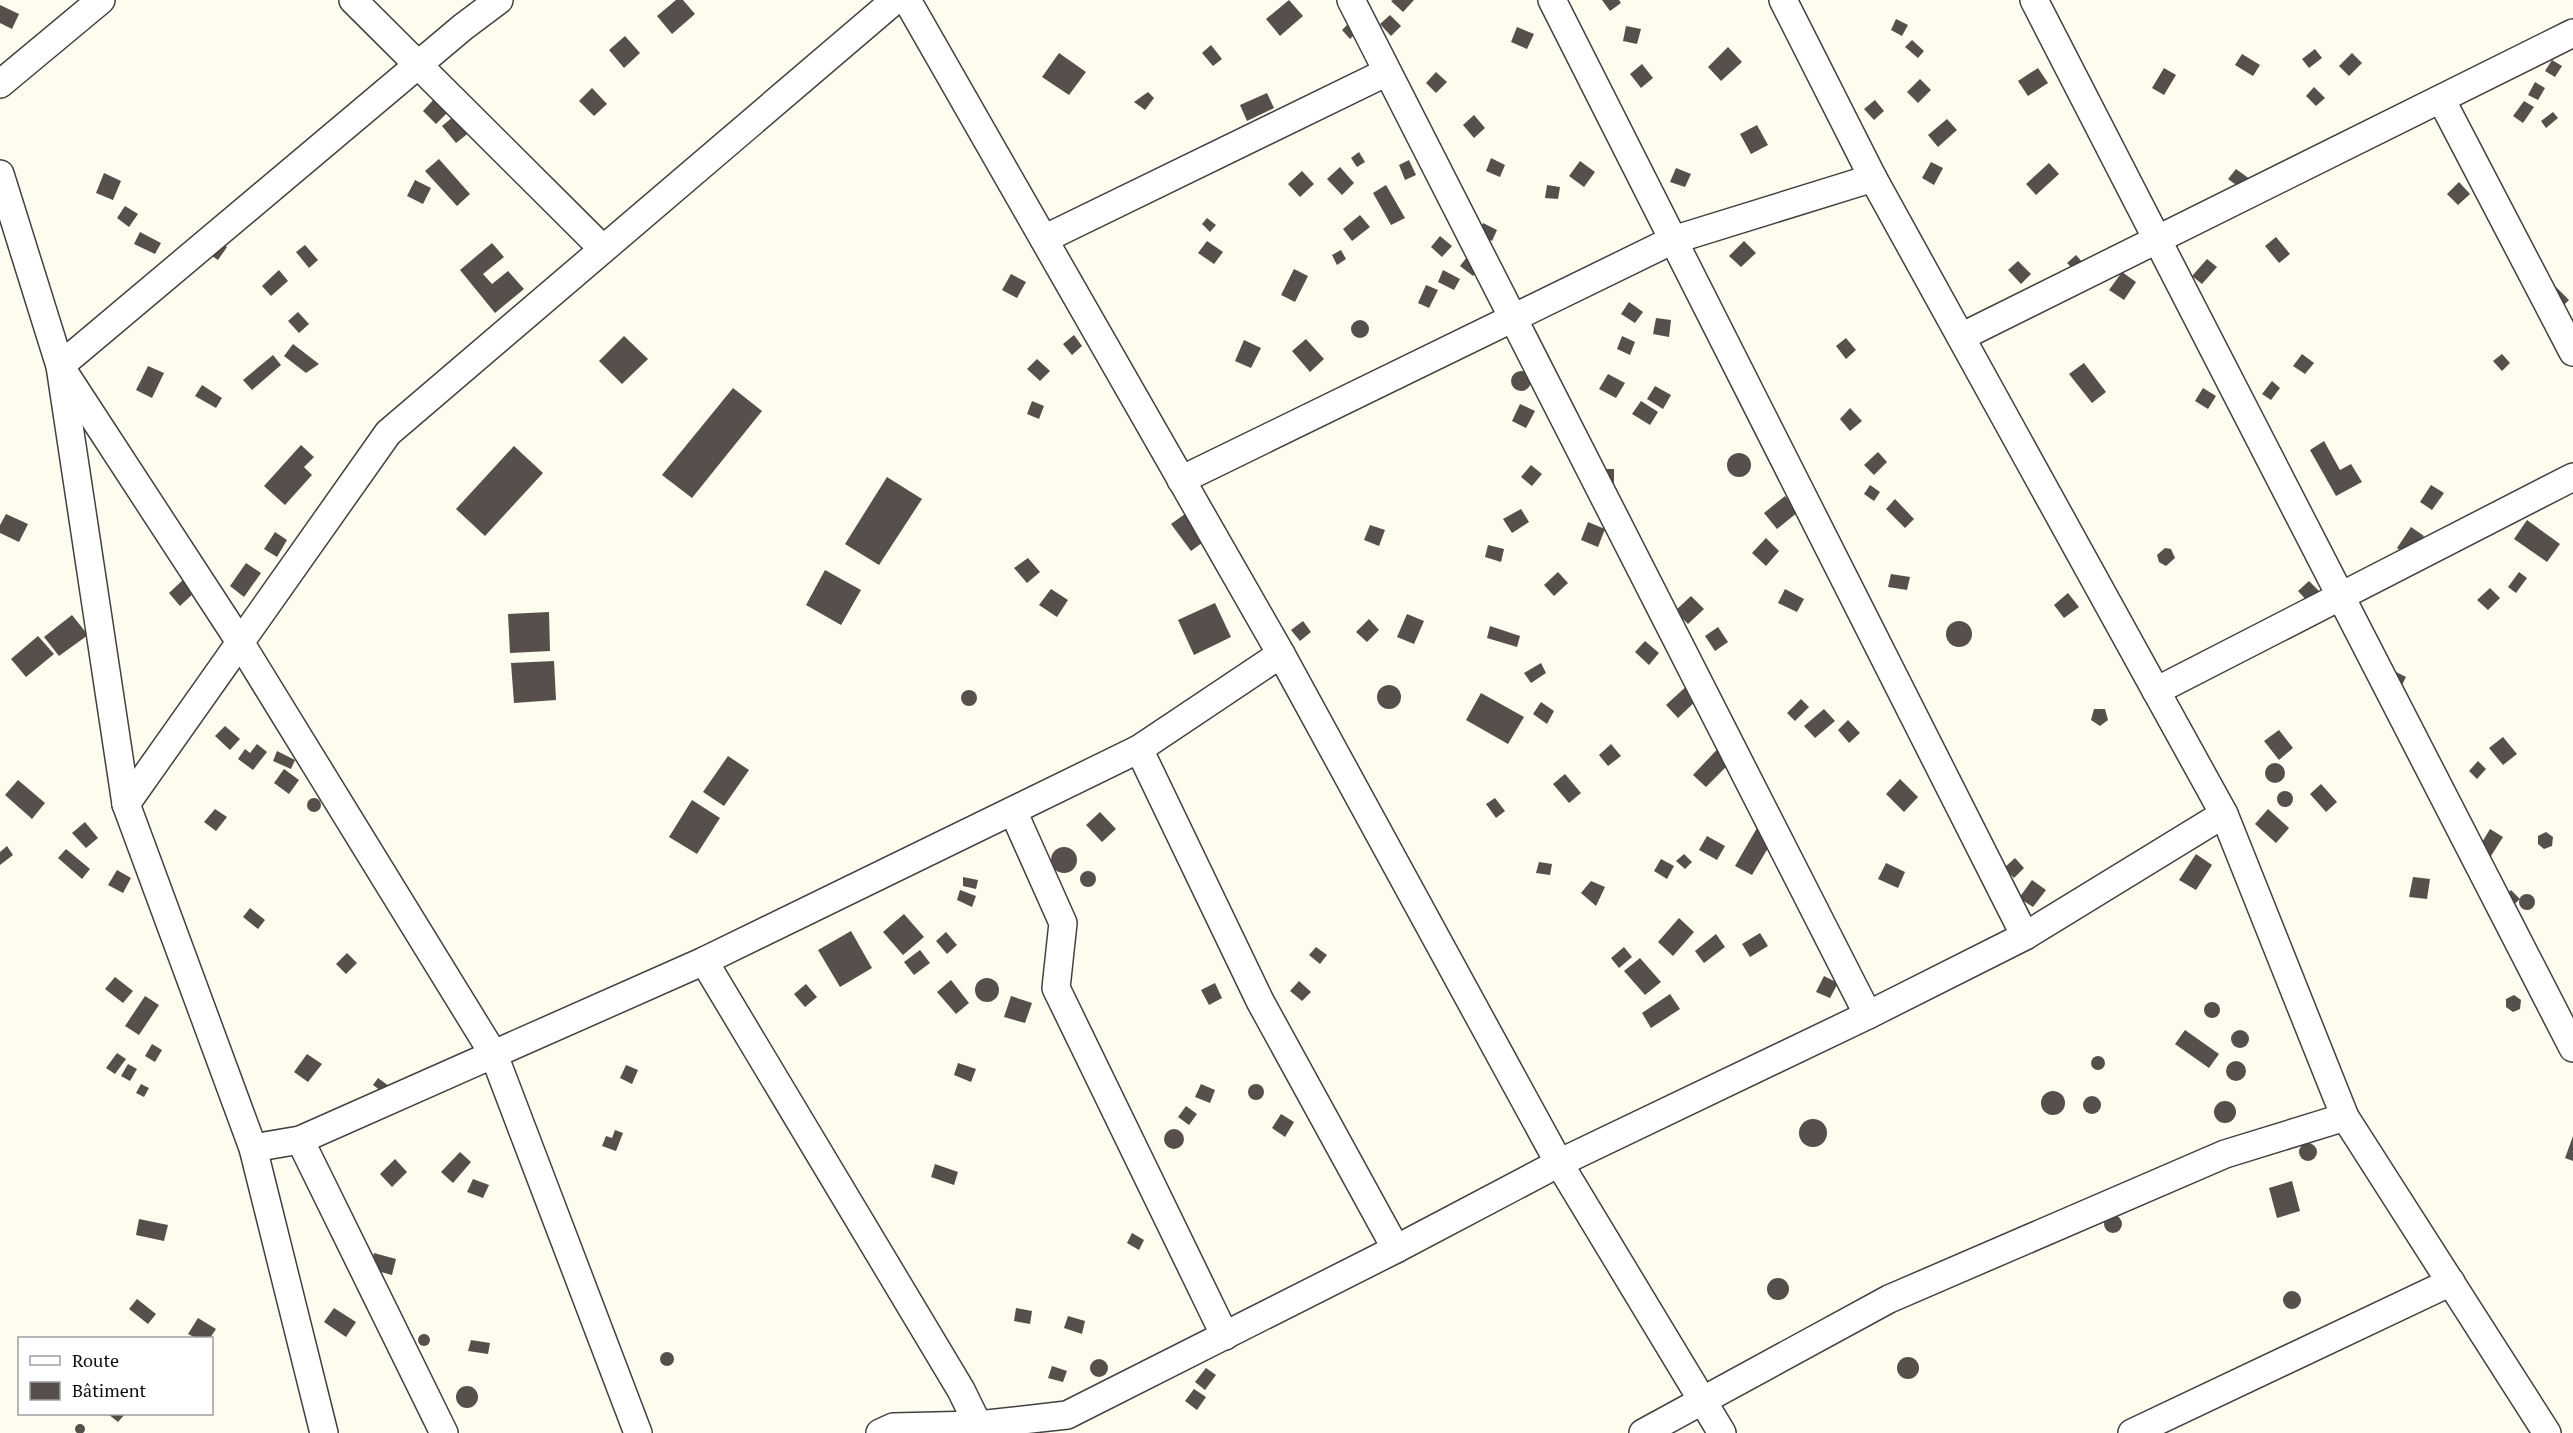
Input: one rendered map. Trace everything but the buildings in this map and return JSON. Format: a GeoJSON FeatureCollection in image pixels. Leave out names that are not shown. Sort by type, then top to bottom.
{"type":"FeatureCollection","features":[{"type":"Feature","properties":{"kind":"street"},"geometry":{"type":"LineString","coordinates":[[0,84],[101,0]]}},
{"type":"Feature","properties":{"kind":"street"},"geometry":{"type":"LineString","coordinates":[[354,0],[603,249]]}},
{"type":"Feature","properties":{"kind":"street"},"geometry":{"type":"LineString","coordinates":[[60,366],[498,0]]}},
{"type":"Feature","properties":{"kind":"street"},"geometry":{"type":"LineString","coordinates":[[126,804],[388,433],[895,0]]}},
{"type":"Feature","properties":{"kind":"street"},"geometry":{"type":"LineString","coordinates":[[907,0],[1281,654],[1559,1163],[1722,1433]]}},
{"type":"Feature","properties":{"kind":"street"},"geometry":{"type":"LineString","coordinates":[[1351,0],[1868,1015]]}},
{"type":"Feature","properties":{"kind":"street"},"geometry":{"type":"LineString","coordinates":[[1552,0],[2025,936]]}},
{"type":"Feature","properties":{"kind":"street"},"geometry":{"type":"LineString","coordinates":[[1783,0],[1873,178],[2224,814],[2345,1116],[2547,1433]]}},
{"type":"Feature","properties":{"kind":"street"},"geometry":{"type":"LineString","coordinates":[[2034,0],[2573,1048]]}},
{"type":"Feature","properties":{"kind":"street"},"geometry":{"type":"LineString","coordinates":[[1960,337],[2573,33]]}},
{"type":"Feature","properties":{"kind":"street"},"geometry":{"type":"LineString","coordinates":[[1044,240],[1387,72]]}},
{"type":"Feature","properties":{"kind":"street"},"geometry":{"type":"LineString","coordinates":[[2441,99],[2573,352]]}},
{"type":"Feature","properties":{"kind":"street"},"geometry":{"type":"LineString","coordinates":[[0,174],[60,366],[126,804],[253,1148],[324,1433]]}},
{"type":"Feature","properties":{"kind":"street"},"geometry":{"type":"LineString","coordinates":[[1182,480],[1673,240],[1873,178]]}},
{"type":"Feature","properties":{"kind":"street"},"geometry":{"type":"LineString","coordinates":[[60,366],[240,642],[494,1054],[638,1433]]}},
{"type":"Feature","properties":{"kind":"street"},"geometry":{"type":"LineString","coordinates":[[2156,691],[2573,477]]}},
{"type":"Feature","properties":{"kind":"street"},"geometry":{"type":"LineString","coordinates":[[253,1148],[300,1140],[704,961],[1139,750],[1281,654]]}},
{"type":"Feature","properties":{"kind":"street"},"geometry":{"type":"LineString","coordinates":[[1139,750],[1260,1001],[1396,1249]]}},
{"type":"Feature","properties":{"kind":"street"},"geometry":{"type":"LineString","coordinates":[[1013,811],[1063,923],[1056,988],[1225,1336]]}},
{"type":"Feature","properties":{"kind":"street"},"geometry":{"type":"LineString","coordinates":[[880,1433],[893,1427],[980,1429],[1066,1415],[1396,1249],[1559,1163],[1868,1015],[2025,936],[2224,814]]}},
{"type":"Feature","properties":{"kind":"street"},"geometry":{"type":"LineString","coordinates":[[704,961],[962,1390],[980,1429]]}},
{"type":"Feature","properties":{"kind":"street"},"geometry":{"type":"LineString","coordinates":[[1643,1433],[1889,1299],[2225,1154],[2345,1116]]}},
{"type":"Feature","properties":{"kind":"street"},"geometry":{"type":"LineString","coordinates":[[300,1140],[444,1433]]}},
{"type":"Feature","properties":{"kind":"street"},"geometry":{"type":"LineString","coordinates":[[2132,1433],[2451,1282]]}}]}
